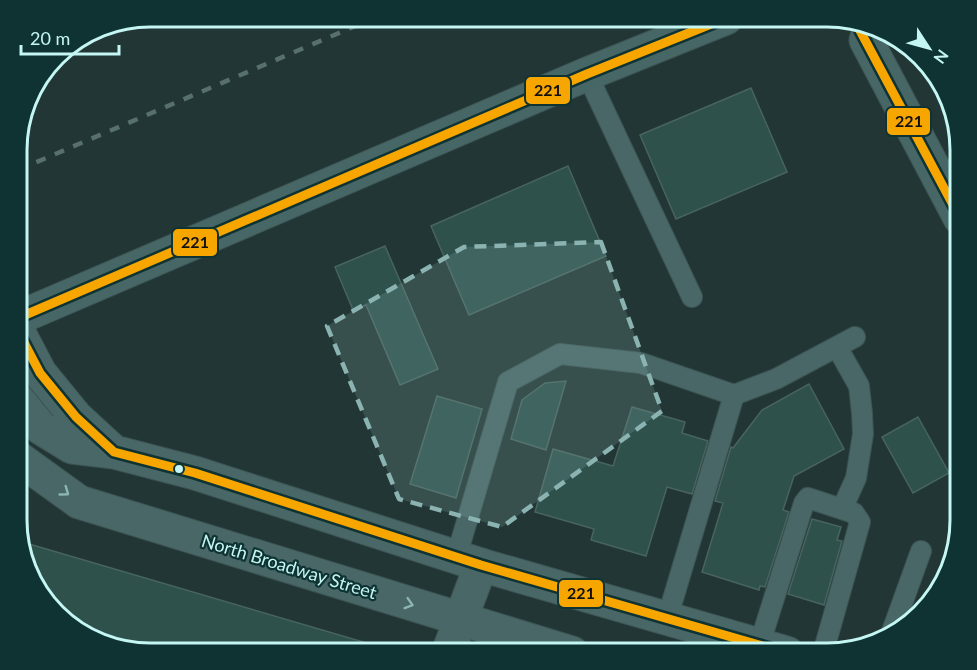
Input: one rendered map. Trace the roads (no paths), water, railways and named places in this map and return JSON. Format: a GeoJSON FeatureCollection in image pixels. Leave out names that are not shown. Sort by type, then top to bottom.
{"type":"FeatureCollection","features":[{"type":"Feature","properties":{"kind":"main road"},"geometry":{"type":"LineString","coordinates":[[27,314],[586,74],[704,27]]}},
{"type":"Feature","properties":{"kind":"main road"},"geometry":{"type":"LineString","coordinates":[[866,40],[950,199]]}},
{"type":"Feature","properties":{"kind":"street"},"geometry":{"type":"LineString","coordinates":[[27,349],[40,374],[76,417],[114,452]]}},
{"type":"Feature","properties":{"kind":"street"},"geometry":{"type":"LineString","coordinates":[[27,411],[41,428],[72,447],[114,452],[195,473],[468,562],[749,643]]}},
{"type":"Feature","properties":{"kind":"street","name":"North Broadway Street"},"geometry":{"type":"LineString","coordinates":[[27,468],[79,502],[538,643]]}},
{"type":"Feature","properties":{"kind":"street"},"geometry":{"type":"LineString","coordinates":[[451,643],[459,620],[468,562]]}},
{"type":"Feature","properties":{"kind":"lane"},"geometry":{"type":"LineString","coordinates":[[586,74],[692,297]]}},
{"type":"Feature","properties":{"kind":"lane"},"geometry":{"type":"LineString","coordinates":[[468,562],[508,382],[560,354],[641,363],[734,395],[776,379],[855,337]]}},
{"type":"Feature","properties":{"kind":"lane"},"geometry":{"type":"LineString","coordinates":[[837,346],[859,386],[863,434],[856,478],[842,509]]}},
{"type":"Feature","properties":{"kind":"lane"},"geometry":{"type":"LineString","coordinates":[[667,619],[734,395]]}},
{"type":"Feature","properties":{"kind":"lane"},"geometry":{"type":"LineString","coordinates":[[774,643],[804,503],[808,498],[854,513],[860,522],[826,643]]}},
{"type":"Feature","properties":{"kind":"lane"},"geometry":{"type":"LineString","coordinates":[[896,622],[921,551]]}},
{"type":"Feature","properties":{"kind":"railway"},"geometry":{"type":"LineString","coordinates":[[27,166],[353,27]]}}]}
